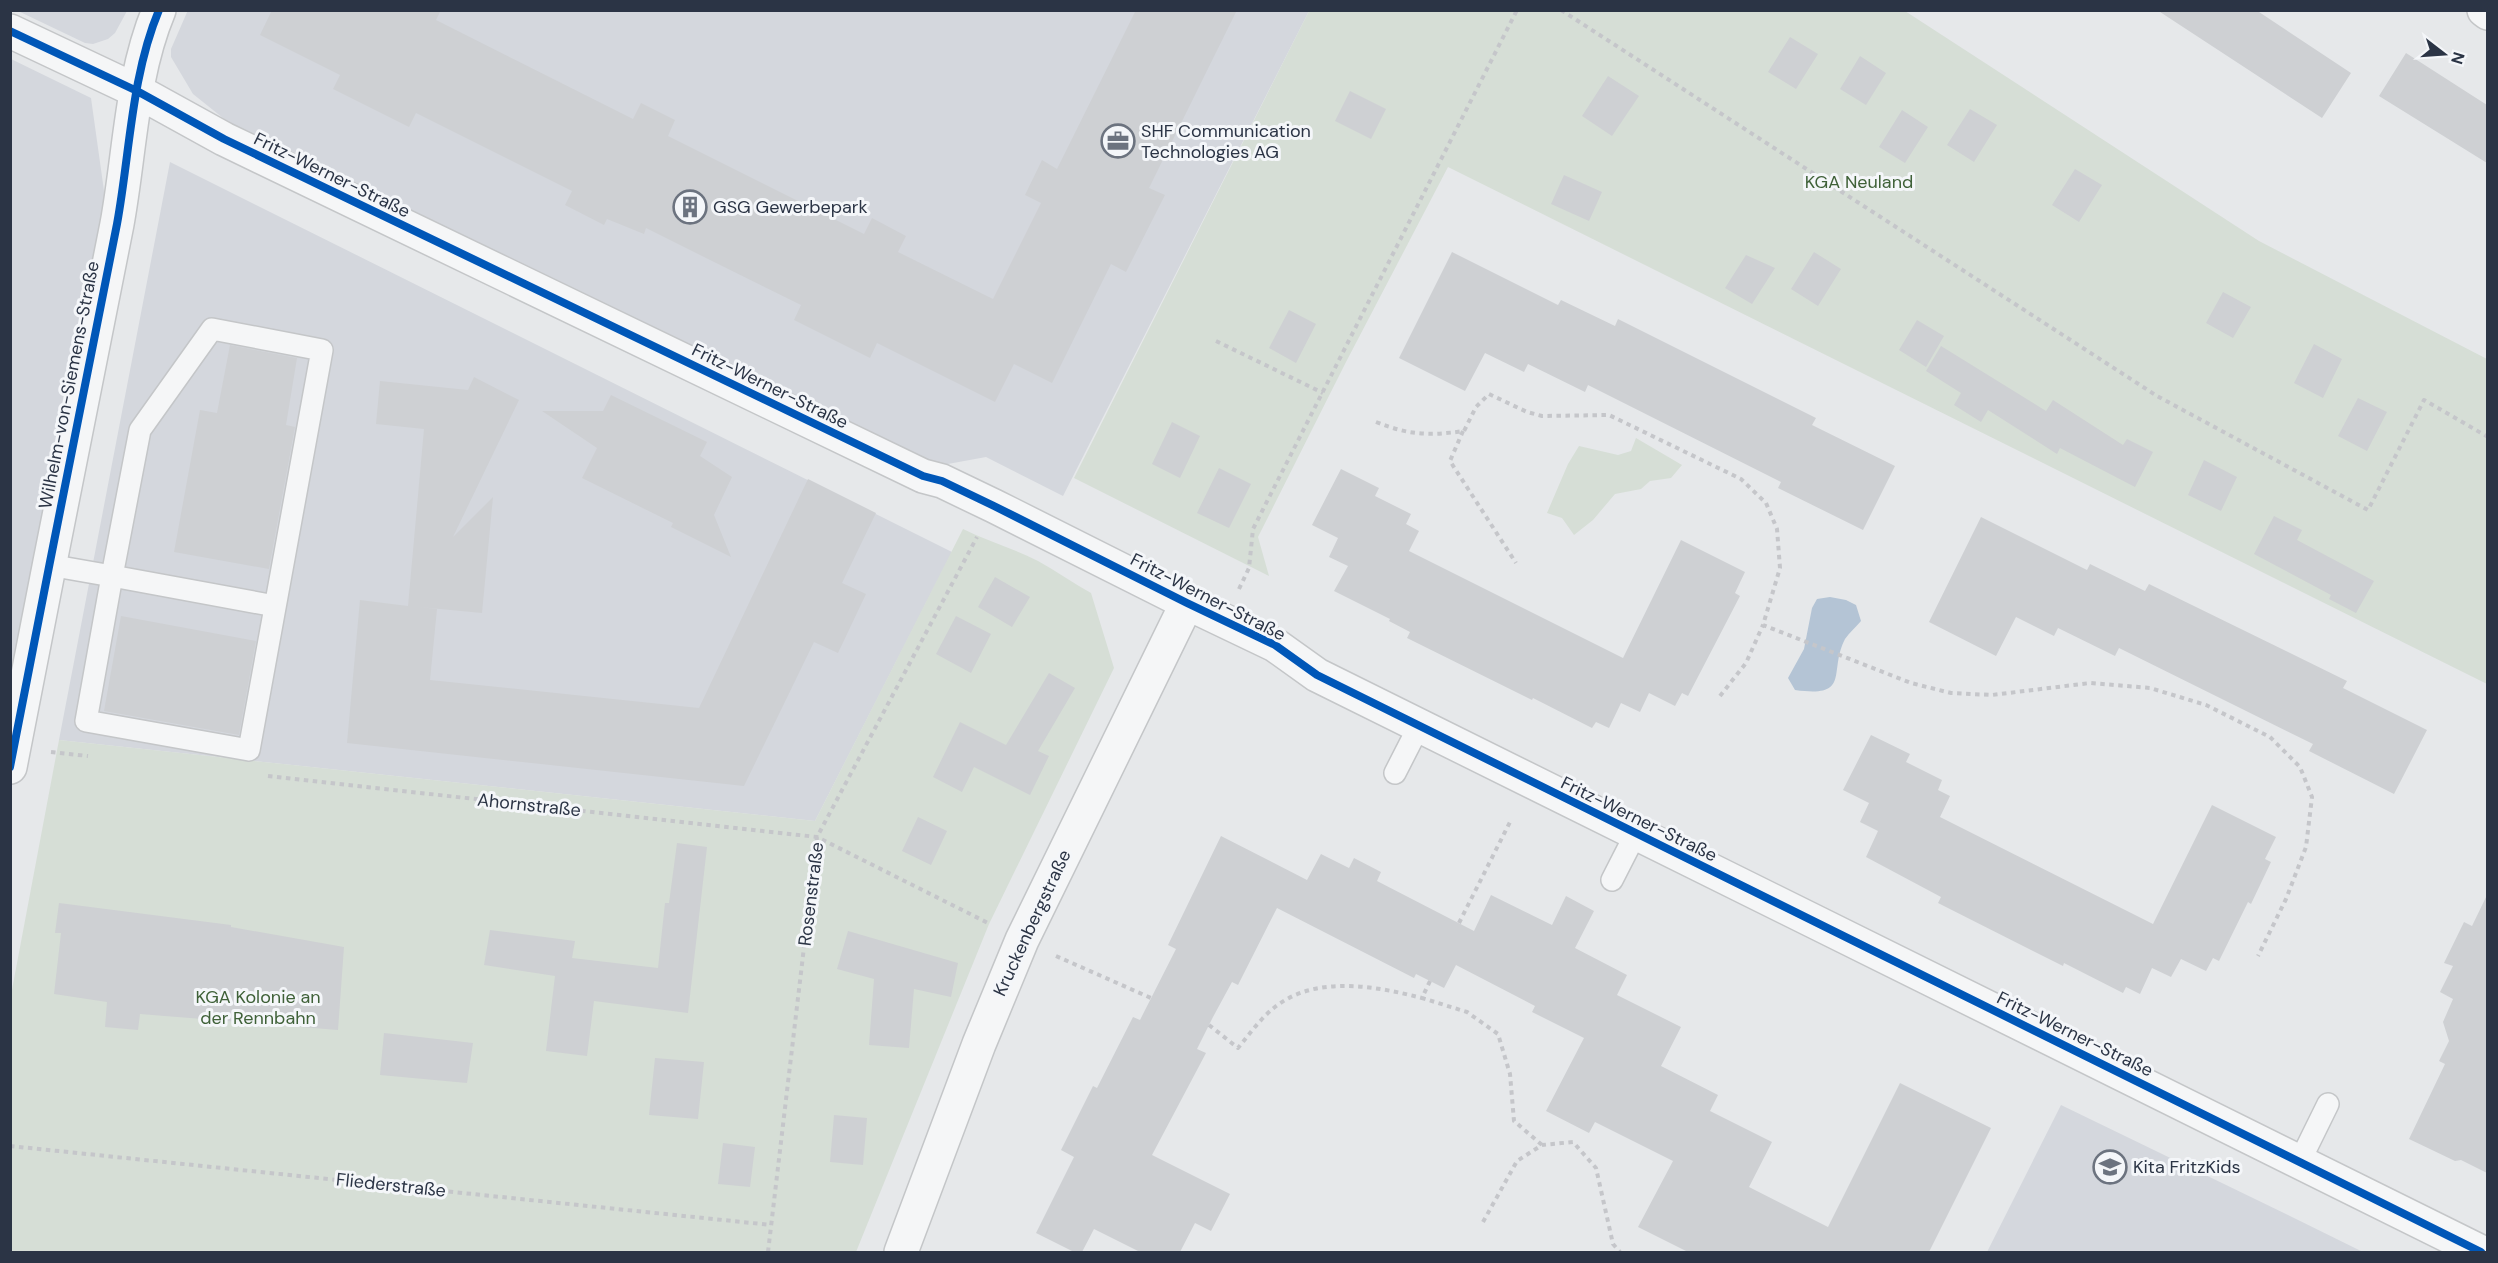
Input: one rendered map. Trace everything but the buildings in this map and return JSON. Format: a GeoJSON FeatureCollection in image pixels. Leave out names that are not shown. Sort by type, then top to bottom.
{"type":"FeatureCollection","features":[{"type":"Feature","properties":{"kind":"street","name":"Wilhelm-von-Siemens-Straße"},"geometry":{"type":"LineString","coordinates":[[12,757],[121,202],[137,91],[151,29],[159,10]]}},
{"type":"Feature","properties":{"kind":"street","name":"Fritz-Werner-Straße"},"geometry":{"type":"LineString","coordinates":[[10,31],[137,91],[234,144],[923,476],[942,481],[994,506],[1275,645],[1317,675],[2299,1162],[2440,1244],[2481,1252]]}},
{"type":"Feature","properties":{"kind":"street","name":"Kruckenbergstraße"},"geometry":{"type":"LineString","coordinates":[[901,1252],[979,1044],[1022,940],[1187,603]]}},
{"type":"Feature","properties":{"kind":"lane"},"geometry":{"type":"LineString","coordinates":[[212,329],[322,350],[249,750],[86,721],[112,576],[140,430],[212,329]]}},
{"type":"Feature","properties":{"kind":"lane"},"geometry":{"type":"LineString","coordinates":[[49,565],[275,606]]}},
{"type":"Feature","properties":{"kind":"lane"},"geometry":{"type":"LineString","coordinates":[[1395,773],[1419,726]]}},
{"type":"Feature","properties":{"kind":"lane"},"geometry":{"type":"LineString","coordinates":[[1612,880],[1636,833]]}},
{"type":"Feature","properties":{"kind":"lane"},"geometry":{"type":"LineString","coordinates":[[2299,1162],[2328,1104]]}},
{"type":"Feature","properties":{"kind":"path"},"geometry":{"type":"LineString","coordinates":[[1224,621],[1249,568],[1253,529],[1517,10]]}},
{"type":"Feature","properties":{"kind":"path"},"geometry":{"type":"LineString","coordinates":[[1561,10],[2157,396],[2368,510],[2424,400],[2487,437]]}},
{"type":"Feature","properties":{"kind":"path"},"geometry":{"type":"LineString","coordinates":[[1216,341],[1323,393]]}},
{"type":"Feature","properties":{"kind":"path"},"geometry":{"type":"LineString","coordinates":[[1516,563],[1450,460],[1476,406],[1490,394],[1527,412],[1542,416],[1609,415],[1741,478],[1766,503],[1777,529],[1780,568],[1763,625],[1746,663],[1720,696]]}},
{"type":"Feature","properties":{"kind":"path"},"geometry":{"type":"LineString","coordinates":[[1376,422],[1404,433],[1443,434],[1464,431]]}},
{"type":"Feature","properties":{"kind":"path"},"geometry":{"type":"LineString","coordinates":[[1763,625],[1911,683],[1951,693],[1992,695],[2090,683],[2150,688],[2206,705],[2270,737],[2300,767],[2312,797],[2306,847],[2286,899],[2258,956]]}},
{"type":"Feature","properties":{"kind":"path"},"geometry":{"type":"LineString","coordinates":[[12,757],[92,756]]}},
{"type":"Feature","properties":{"kind":"path"},"geometry":{"type":"LineString","coordinates":[[1459,923],[1510,822]]}},
{"type":"Feature","properties":{"kind":"path"},"geometry":{"type":"LineString","coordinates":[[1422,998],[1430,981]]}},
{"type":"Feature","properties":{"kind":"path"},"geometry":{"type":"LineString","coordinates":[[1209,1025],[1238,1048],[1266,1014],[1296,994],[1339,984],[1390,990],[1467,1012],[1498,1034],[1510,1074],[1514,1121],[1542,1145]]}},
{"type":"Feature","properties":{"kind":"path"},"geometry":{"type":"LineString","coordinates":[[1483,1222],[1517,1161],[1542,1145],[1573,1142],[1596,1167],[1613,1244],[1620,1252]]}},
{"type":"Feature","properties":{"kind":"shaded area"},"geometry":{"type":"Polygon","coordinates":[[[127,10],[115,33],[108,39],[93,44],[85,43],[18,11],[127,10]]]}},
{"type":"Feature","properties":{"kind":"shaded area"},"geometry":{"type":"Polygon","coordinates":[[[188,10],[1309,11],[1063,496],[986,457],[926,468],[317,173],[228,122],[193,94],[171,57],[171,49],[188,10]]]}},
{"type":"Feature","properties":{"kind":"shaded area"},"geometry":{"type":"Polygon","coordinates":[[[11,59],[91,98],[105,198],[11,694],[11,59]]]}},
{"type":"Feature","properties":{"kind":"shaded area"},"geometry":{"type":"Polygon","coordinates":[[[170,162],[952,552],[815,821],[59,740],[170,162]]]}},
{"type":"Feature","properties":{"kind":"shaded area","name":"Kita FritzKids"},"geometry":{"type":"Polygon","coordinates":[[[2061,1105],[2292,1217],[2363,1252],[1987,1252],[2061,1105]]]}},
{"type":"Feature","properties":{"kind":"green space","name":"KGA Neuland"},"geometry":{"type":"Polygon","coordinates":[[[1309,11],[1905,11],[2259,241],[2487,359],[2487,684],[1448,167],[1258,537],[1269,576],[1074,478],[1309,11]]]}},
{"type":"Feature","properties":{"kind":"green space"},"geometry":{"type":"Polygon","coordinates":[[[1636,438],[1682,465],[1671,478],[1650,481],[1641,489],[1615,494],[1593,520],[1574,535],[1562,518],[1547,513],[1568,464],[1579,446],[1618,455],[1631,451],[1636,438]]]}},
{"type":"Feature","properties":{"kind":"green space","name":"KGA Kolonie an der Rennbahn"},"geometry":{"type":"Polygon","coordinates":[[[963,529],[1038,561],[1091,593],[1114,668],[989,924],[856,1252],[11,1252],[11,995],[59,740],[815,821],[963,529]]]}},
{"type":"Feature","properties":{"kind":"water"},"geometry":{"type":"Polygon","coordinates":[[[1830,597],[1846,600],[1856,605],[1861,621],[1845,639],[1840,651],[1835,680],[1831,686],[1824,690],[1795,690],[1788,678],[1804,649],[1812,608],[1817,599],[1830,597]]]}},
{"type":"Feature","properties":{"kind":"cycle path"},"geometry":{"type":"LineString","coordinates":[[10,767],[117,224],[142,62],[159,10]]}},
{"type":"Feature","properties":{"kind":"cycle path"},"geometry":{"type":"LineString","coordinates":[[10,31],[137,91],[224,139],[923,476],[942,481],[994,506],[1275,645],[1317,675],[2481,1252]]}},
{"type":"Feature","properties":{"kind":"place","name":"SHF Communication Technologies AG"},"geometry":{"type":"Point","coordinates":[1118,141]}},
{"type":"Feature","properties":{"kind":"place","name":"GSG Gewerbepark"},"geometry":{"type":"Point","coordinates":[690,207]}},
{"type":"Feature","properties":{"kind":"place","name":"Kita FritzKids"},"geometry":{"type":"Point","coordinates":[2110,1167]}}]}
